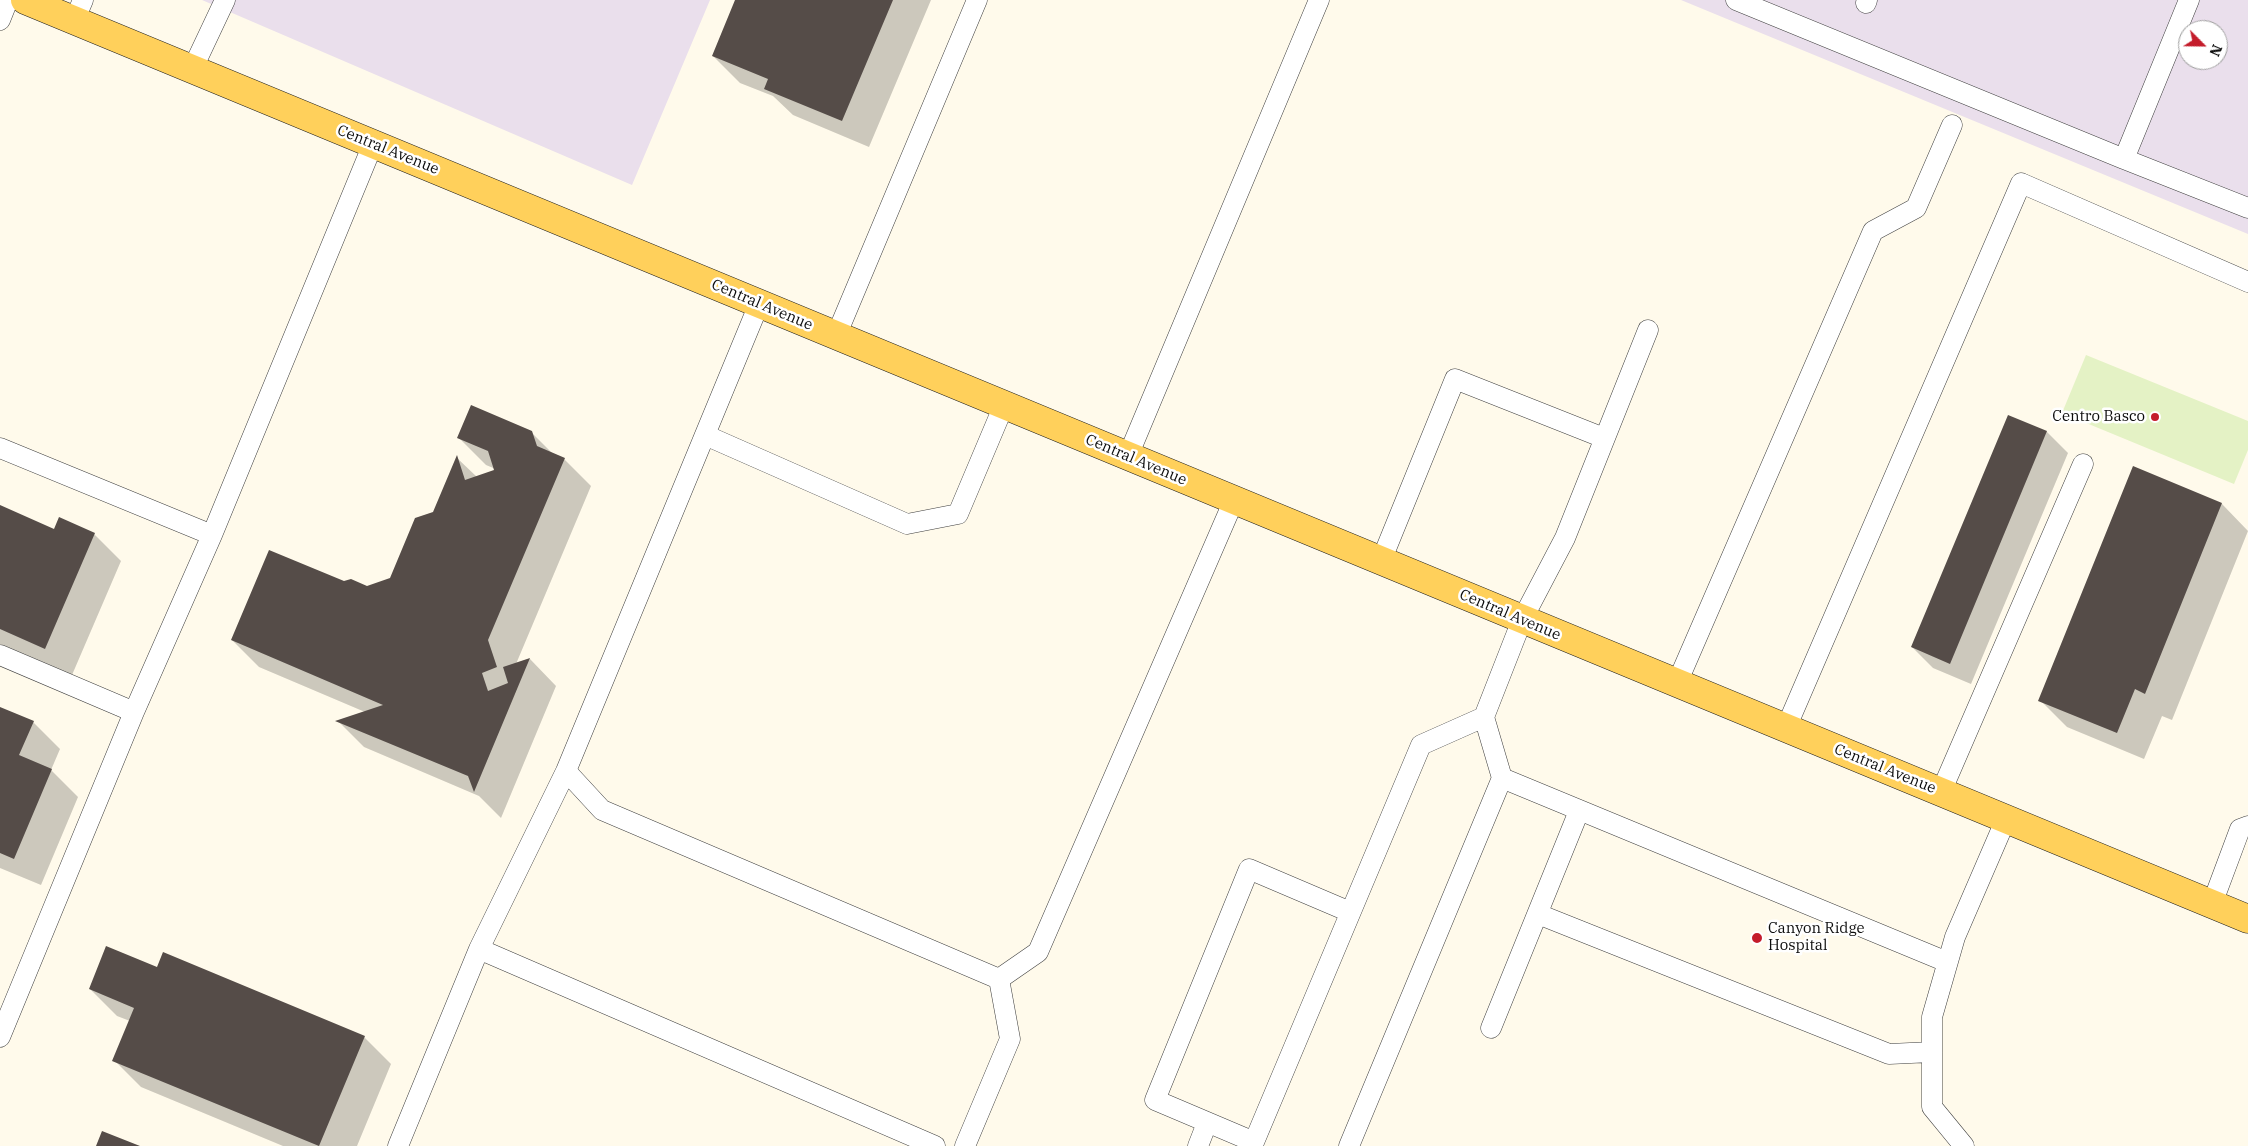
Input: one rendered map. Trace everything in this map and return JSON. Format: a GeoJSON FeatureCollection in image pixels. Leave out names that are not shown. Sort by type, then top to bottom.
{"type":"FeatureCollection","features":[{"type":"Feature","properties":{"kind":"main road","name":"Central Avenue"},"geometry":{"type":"LineString","coordinates":[[25,0],[79,10],[192,70],[2248,919]]}},
{"type":"Feature","properties":{"kind":"lane"},"geometry":{"type":"LineString","coordinates":[[0,20],[8,0]]}},
{"type":"Feature","properties":{"kind":"lane"},"geometry":{"type":"LineString","coordinates":[[192,70],[225,0]]}},
{"type":"Feature","properties":{"kind":"lane"},"geometry":{"type":"LineString","coordinates":[[836,336],[977,0]]}},
{"type":"Feature","properties":{"kind":"lane"},"geometry":{"type":"LineString","coordinates":[[1128,456],[1319,0]]}},
{"type":"Feature","properties":{"kind":"lane"},"geometry":{"type":"LineString","coordinates":[[1736,0],[2124,160],[2248,208]]}},
{"type":"Feature","properties":{"kind":"lane"},"geometry":{"type":"LineString","coordinates":[[2124,160],[2189,0]]}},
{"type":"Feature","properties":{"kind":"lane"},"geometry":{"type":"LineString","coordinates":[[1677,683],[1873,232],[1916,208],[1952,125]]}},
{"type":"Feature","properties":{"kind":"lane"},"geometry":{"type":"LineString","coordinates":[[0,1037],[134,712],[212,535],[373,144]]}},
{"type":"Feature","properties":{"kind":"lane"},"geometry":{"type":"LineString","coordinates":[[1786,728],[2021,183],[2248,282]]}},
{"type":"Feature","properties":{"kind":"lane"},"geometry":{"type":"LineString","coordinates":[[398,1146],[479,949],[566,771],[759,304]]}},
{"type":"Feature","properties":{"kind":"lane"},"geometry":{"type":"LineString","coordinates":[[1349,1146],[1502,778],[1484,717],[1522,620],[1565,538],[1648,330]]}},
{"type":"Feature","properties":{"kind":"lane"},"geometry":{"type":"LineString","coordinates":[[1380,561],[1455,379],[1604,438]]}},
{"type":"Feature","properties":{"kind":"lane"},"geometry":{"type":"LineString","coordinates":[[705,435],[907,524],[958,514],[1004,405]]}},
{"type":"Feature","properties":{"kind":"lane"},"geometry":{"type":"LineString","coordinates":[[0,448],[212,535]]}},
{"type":"Feature","properties":{"kind":"lane"},"geometry":{"type":"LineString","coordinates":[[1941,792],[2083,464]]}},
{"type":"Feature","properties":{"kind":"lane"},"geometry":{"type":"LineString","coordinates":[[999,979],[1038,952],[1234,500]]}},
{"type":"Feature","properties":{"kind":"lane"},"geometry":{"type":"LineString","coordinates":[[0,655],[134,712]]}},
{"type":"Feature","properties":{"kind":"lane"},"geometry":{"type":"LineString","coordinates":[[1350,912],[1249,869],[1155,1100],[1254,1142],[1421,745],[1484,717]]}},
{"type":"Feature","properties":{"kind":"lane"},"geometry":{"type":"LineString","coordinates":[[566,771],[602,810],[999,979]]}},
{"type":"Feature","properties":{"kind":"lane"},"geometry":{"type":"LineString","coordinates":[[1502,778],[1947,962]]}},
{"type":"Feature","properties":{"kind":"lane"},"geometry":{"type":"LineString","coordinates":[[1491,1028],[1579,811]]}},
{"type":"Feature","properties":{"kind":"lane"},"geometry":{"type":"LineString","coordinates":[[1964,1146],[1932,1107],[1932,1017],[1955,937],[2006,819]]}},
{"type":"Feature","properties":{"kind":"lane"},"geometry":{"type":"LineString","coordinates":[[2212,904],[2240,829],[2248,826]]}},
{"type":"Feature","properties":{"kind":"lane"},"geometry":{"type":"LineString","coordinates":[[1538,914],[1889,1054],[1932,1052]]}},
{"type":"Feature","properties":{"kind":"lane"},"geometry":{"type":"LineString","coordinates":[[479,949],[935,1146]]}},
{"type":"Feature","properties":{"kind":"lane"},"geometry":{"type":"LineString","coordinates":[[965,1146],[1010,1039],[999,979]]}},
{"type":"Feature","properties":{"kind":"lane"},"geometry":{"type":"LineString","coordinates":[[1198,1146],[1207,1123]]}},
{"type":"Feature","properties":{"kind":"shaded area"},"geometry":{"type":"Polygon","coordinates":[[[202,0],[710,0],[632,185],[202,0]]]}},
{"type":"Feature","properties":{"kind":"shaded area"},"geometry":{"type":"Polygon","coordinates":[[[1681,0],[2248,0],[2248,234],[1681,0]]]}},
{"type":"Feature","properties":{"kind":"green space","name":"Centro Basco"},"geometry":{"type":"Polygon","coordinates":[[[2086,355],[2248,421],[2248,450],[2234,484],[2062,413],[2086,355]]]}},
{"type":"Feature","properties":{"kind":"building"},"geometry":{"type":"Polygon","coordinates":[[[735,0],[893,0],[842,121],[764,89],[768,79],[712,56],[735,0]]]}},
{"type":"Feature","properties":{"kind":"building"},"geometry":{"type":"Polygon","coordinates":[[[471,405],[532,431],[537,446],[565,458],[488,640],[497,667],[482,673],[488,691],[508,683],[503,667],[530,658],[474,792],[468,776],[335,721],[383,705],[231,640],[269,550],[344,581],[351,579],[367,586],[390,578],[415,518],[433,512],[457,455],[465,480],[494,470],[488,451],[457,438],[471,405]]]}},
{"type":"Feature","properties":{"kind":"building"},"geometry":{"type":"Polygon","coordinates":[[[2008,415],[2047,431],[1950,664],[1911,647],[2008,415]]]}},
{"type":"Feature","properties":{"kind":"building","name":"Centro Basco"},"geometry":{"type":"Polygon","coordinates":[[[2133,466],[2222,503],[2145,694],[2135,689],[2117,733],[2038,701],[2133,466]]]}},
{"type":"Feature","properties":{"kind":"building"},"geometry":{"type":"Polygon","coordinates":[[[0,505],[54,529],[59,517],[95,533],[45,649],[0,629],[0,505]]]}},
{"type":"Feature","properties":{"kind":"building"},"geometry":{"type":"Polygon","coordinates":[[[0,707],[34,721],[19,755],[52,769],[14,859],[0,853],[0,707]]]}},
{"type":"Feature","properties":{"kind":"building"},"geometry":{"type":"Polygon","coordinates":[[[106,946],[157,967],[163,952],[365,1036],[319,1146],[112,1061],[134,1008],[89,989],[106,946]]]}},
{"type":"Feature","properties":{"kind":"building"},"geometry":{"type":"Polygon","coordinates":[[[102,1131],[140,1146],[96,1146],[102,1131]]]}},
{"type":"Feature","properties":{"kind":"place","name":"Centro Basco"},"geometry":{"type":"Point","coordinates":[2155,417]}},
{"type":"Feature","properties":{"kind":"place","name":"Canyon Ridge Hospital"},"geometry":{"type":"Point","coordinates":[1757,938]}}]}
